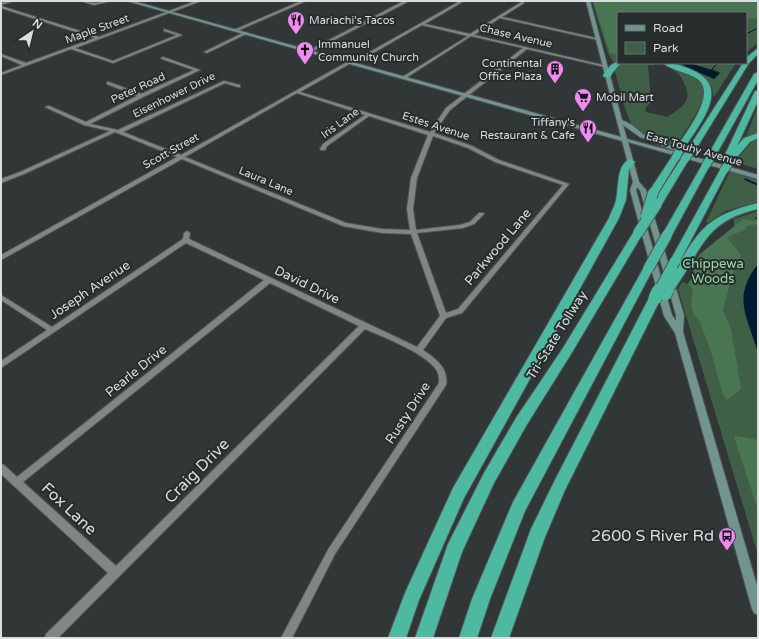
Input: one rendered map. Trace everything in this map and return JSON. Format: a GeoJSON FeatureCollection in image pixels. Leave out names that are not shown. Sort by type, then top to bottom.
{"type":"FeatureCollection","features":[{"type":"Feature","properties":{"kind":"highway","name":"Tri-State Tollway"},"geometry":{"type":"LineString","coordinates":[[747,62],[758,50]]}},
{"type":"Feature","properties":{"kind":"highway"},"geometry":{"type":"LineString","coordinates":[[607,75],[617,63]]}},
{"type":"Feature","properties":{"kind":"highway"},"geometry":{"type":"LineString","coordinates":[[641,227],[649,202],[654,193],[676,157],[686,152],[708,100],[709,88],[705,82],[697,75],[669,64]]}},
{"type":"Feature","properties":{"kind":"highway","name":"Tri-State Tollway"},"geometry":{"type":"LineString","coordinates":[[424,638],[454,550],[489,478],[521,422],[567,351],[641,227],[657,204],[686,152],[745,64]]}},
{"type":"Feature","properties":{"kind":"highway"},"geometry":{"type":"LineString","coordinates":[[468,638],[481,599],[519,507],[648,269],[758,74]]}},
{"type":"Feature","properties":{"kind":"highway"},"geometry":{"type":"LineString","coordinates":[[500,638],[537,535],[560,485],[634,340],[656,302],[675,260],[729,159],[758,93]]}},
{"type":"Feature","properties":{"kind":"highway"},"geometry":{"type":"LineString","coordinates":[[729,159],[743,144],[758,134]]}},
{"type":"Feature","properties":{"kind":"highway"},"geometry":{"type":"LineString","coordinates":[[397,638],[411,599],[458,493],[614,218],[621,200],[625,169],[631,162]]}},
{"type":"Feature","properties":{"kind":"highway"},"geometry":{"type":"LineString","coordinates":[[656,302],[679,273],[702,235],[715,222],[731,214],[758,206]]}},
{"type":"Feature","properties":{"kind":"main road","name":"East Touhy Avenue"},"geometry":{"type":"LineString","coordinates":[[129,1],[467,94],[625,139],[642,146],[758,177]]}},
{"type":"Feature","properties":{"kind":"main road"},"geometry":{"type":"LineString","coordinates":[[588,1],[636,182],[643,190],[680,315],[679,332]]}},
{"type":"Feature","properties":{"kind":"main road"},"geometry":{"type":"LineString","coordinates":[[620,120],[642,136],[686,152]]}},
{"type":"Feature","properties":{"kind":"main road","name":"East Touhy Avenue"},"geometry":{"type":"LineString","coordinates":[[625,139],[641,141],[686,152],[758,172]]}},
{"type":"Feature","properties":{"kind":"main road"},"geometry":{"type":"LineString","coordinates":[[636,182],[633,190],[659,286],[668,316],[679,332],[758,609]]}},
{"type":"Feature","properties":{"kind":"street"},"geometry":{"type":"LineString","coordinates":[[1,6],[12,1]]}},
{"type":"Feature","properties":{"kind":"street"},"geometry":{"type":"LineString","coordinates":[[83,1],[94,4],[109,1]]}},
{"type":"Feature","properties":{"kind":"street","name":"Maple Street"},"geometry":{"type":"LineString","coordinates":[[1,74],[200,1]]}},
{"type":"Feature","properties":{"kind":"street"},"geometry":{"type":"LineString","coordinates":[[236,30],[304,1]]}},
{"type":"Feature","properties":{"kind":"street"},"geometry":{"type":"LineString","coordinates":[[310,51],[407,1]]}},
{"type":"Feature","properties":{"kind":"street","name":"Scott Street"},"geometry":{"type":"LineString","coordinates":[[1,258],[462,1]]}},
{"type":"Feature","properties":{"kind":"street"},"geometry":{"type":"LineString","coordinates":[[405,78],[523,2],[518,1]]}},
{"type":"Feature","properties":{"kind":"street"},"geometry":{"type":"LineString","coordinates":[[1,6],[99,38]]}},
{"type":"Feature","properties":{"kind":"street"},"geometry":{"type":"LineString","coordinates":[[499,18],[598,39]]}},
{"type":"Feature","properties":{"kind":"street","name":"Chase Avenue"},"geometry":{"type":"LineString","coordinates":[[422,24],[605,66]]}},
{"type":"Feature","properties":{"kind":"street"},"geometry":{"type":"LineString","coordinates":[[71,48],[113,62],[180,35],[165,30]]}},
{"type":"Feature","properties":{"kind":"street"},"geometry":{"type":"LineString","coordinates":[[206,52],[246,33]]}},
{"type":"Feature","properties":{"kind":"street"},"geometry":{"type":"LineString","coordinates":[[418,351],[444,316],[413,232],[410,209],[412,192],[419,162],[431,134],[448,109],[526,48]]}},
{"type":"Feature","properties":{"kind":"street"},"geometry":{"type":"LineString","coordinates":[[1,55],[26,65]]}},
{"type":"Feature","properties":{"kind":"street","name":"Peter Road"},"geometry":{"type":"LineString","coordinates":[[86,124],[141,96],[198,70],[163,58]]}},
{"type":"Feature","properties":{"kind":"street","name":"Eisenhower Drive"},"geometry":{"type":"LineString","coordinates":[[1,181],[22,174],[225,82],[238,86]]}},
{"type":"Feature","properties":{"kind":"street"},"geometry":{"type":"LineString","coordinates":[[108,84],[141,96]]}},
{"type":"Feature","properties":{"kind":"street","name":"Estes Avenue"},"geometry":{"type":"LineString","coordinates":[[297,92],[470,147],[497,161],[566,184]]}},
{"type":"Feature","properties":{"kind":"street","name":"Laura Lane"},"geometry":{"type":"LineString","coordinates":[[47,107],[86,124],[116,132],[182,157],[345,225],[382,231],[413,232],[461,227],[472,223],[481,214]]}},
{"type":"Feature","properties":{"kind":"street","name":"Iris Lane"},"geometry":{"type":"LineString","coordinates":[[323,149],[325,145],[369,114]]}},
{"type":"Feature","properties":{"kind":"street","name":"Parkwood Lane"},"geometry":{"type":"LineString","coordinates":[[444,316],[460,311],[566,184]]}},
{"type":"Feature","properties":{"kind":"street","name":"David Drive"},"geometry":{"type":"LineString","coordinates":[[186,236],[269,280],[418,351]]}},
{"type":"Feature","properties":{"kind":"street","name":"Joseph Avenue"},"geometry":{"type":"LineString","coordinates":[[1,365],[186,236]]}},
{"type":"Feature","properties":{"kind":"street","name":"Pearle Drive"},"geometry":{"type":"LineString","coordinates":[[18,481],[269,280]]}},
{"type":"Feature","properties":{"kind":"street"},"geometry":{"type":"LineString","coordinates":[[1,297],[52,330]]}},
{"type":"Feature","properties":{"kind":"street","name":"Craig Drive"},"geometry":{"type":"LineString","coordinates":[[50,638],[364,325]]}},
{"type":"Feature","properties":{"kind":"street","name":"Rusty Drive"},"geometry":{"type":"LineString","coordinates":[[286,638],[332,551],[443,382],[441,371],[432,360],[418,351]]}},
{"type":"Feature","properties":{"kind":"street","name":"Fox Lane"},"geometry":{"type":"LineString","coordinates":[[1,468],[18,481],[116,573]]}},
{"type":"Feature","properties":{"kind":"green space"},"geometry":{"type":"Polygon","coordinates":[[[592,1],[758,1],[758,43],[747,51],[747,12],[617,12],[611,53],[617,55],[617,62],[614,63],[608,53],[592,1]]]}},
{"type":"Feature","properties":{"kind":"green space"},"geometry":{"type":"Polygon","coordinates":[[[593,1],[758,1],[758,19],[751,18],[747,20],[747,12],[617,12],[617,55],[610,53],[593,1]]]}},
{"type":"Feature","properties":{"kind":"green space"},"geometry":{"type":"Polygon","coordinates":[[[619,64],[654,64],[648,65],[651,102],[645,109],[646,112],[667,117],[681,108],[687,96],[684,83],[680,76],[673,70],[681,70],[686,72],[702,84],[704,91],[701,103],[676,146],[649,138],[635,129],[631,124],[615,69],[619,64]]]}},
{"type":"Feature","properties":{"kind":"green space"},"geometry":{"type":"Polygon","coordinates":[[[673,64],[688,66],[710,77],[720,72],[715,70],[716,69],[710,69],[692,64],[735,64],[714,97],[711,86],[703,77],[673,64]]]}},
{"type":"Feature","properties":{"kind":"green space"},"geometry":{"type":"Polygon","coordinates":[[[758,105],[758,132],[746,137],[758,105]]]}},
{"type":"Feature","properties":{"kind":"green space"},"geometry":{"type":"Polygon","coordinates":[[[758,139],[758,169],[735,162],[752,142],[758,139]]]}},
{"type":"Feature","properties":{"kind":"green space"},"geometry":{"type":"Polygon","coordinates":[[[730,171],[758,179],[758,202],[726,211],[708,223],[706,222],[730,171]]]}},
{"type":"Feature","properties":{"kind":"green space"},"geometry":{"type":"Polygon","coordinates":[[[758,211],[758,555],[678,289],[682,282],[688,284],[694,274],[693,266],[700,254],[734,227],[734,219],[758,211]]]}},
{"type":"Feature","properties":{"kind":"green space","name":"Chippewa Woods"},"geometry":{"type":"Polygon","coordinates":[[[743,219],[758,221],[758,224],[747,226],[745,230],[729,236],[728,239],[741,255],[733,273],[723,310],[731,329],[741,389],[727,400],[723,395],[711,352],[700,322],[693,314],[691,303],[693,289],[688,284],[694,274],[693,266],[700,254],[743,219]]]}},
{"type":"Feature","properties":{"kind":"green space"},"geometry":{"type":"Polygon","coordinates":[[[737,436],[754,439],[758,442],[758,510],[734,437],[737,436]]]}},
{"type":"Feature","properties":{"kind":"water"},"geometry":{"type":"Polygon","coordinates":[[[680,64],[692,64],[720,73],[714,79],[680,64]]]}},
{"type":"Feature","properties":{"kind":"water"},"geometry":{"type":"Polygon","coordinates":[[[758,264],[758,353],[746,318],[743,298],[745,287],[758,264]]]}},
{"type":"Feature","properties":{"kind":"waterway"},"geometry":{"type":"LineString","coordinates":[[747,34],[758,28]]}},
{"type":"Feature","properties":{"kind":"waterway"},"geometry":{"type":"LineString","coordinates":[[711,70],[717,64]]}},
{"type":"Feature","properties":{"kind":"waterway"},"geometry":{"type":"LineString","coordinates":[[745,179],[758,185]]}},
{"type":"Feature","properties":{"kind":"place","name":"Mariachi's Tacos"},"geometry":{"type":"Point","coordinates":[296,35]}},
{"type":"Feature","properties":{"kind":"place","name":"Immanuel Community Church"},"geometry":{"type":"Point","coordinates":[305,65]}},
{"type":"Feature","properties":{"kind":"place","name":"Continental Office Plaza"},"geometry":{"type":"Point","coordinates":[555,84]}},
{"type":"Feature","properties":{"kind":"place","name":"Mobil Mart"},"geometry":{"type":"Point","coordinates":[583,112]}},
{"type":"Feature","properties":{"kind":"place","name":"Tiffany's Restaurant & Cafe"},"geometry":{"type":"Point","coordinates":[588,143]}},
{"type":"Feature","properties":{"kind":"place","name":"2600 S River Rd"},"geometry":{"type":"Point","coordinates":[727,551]}}]}
